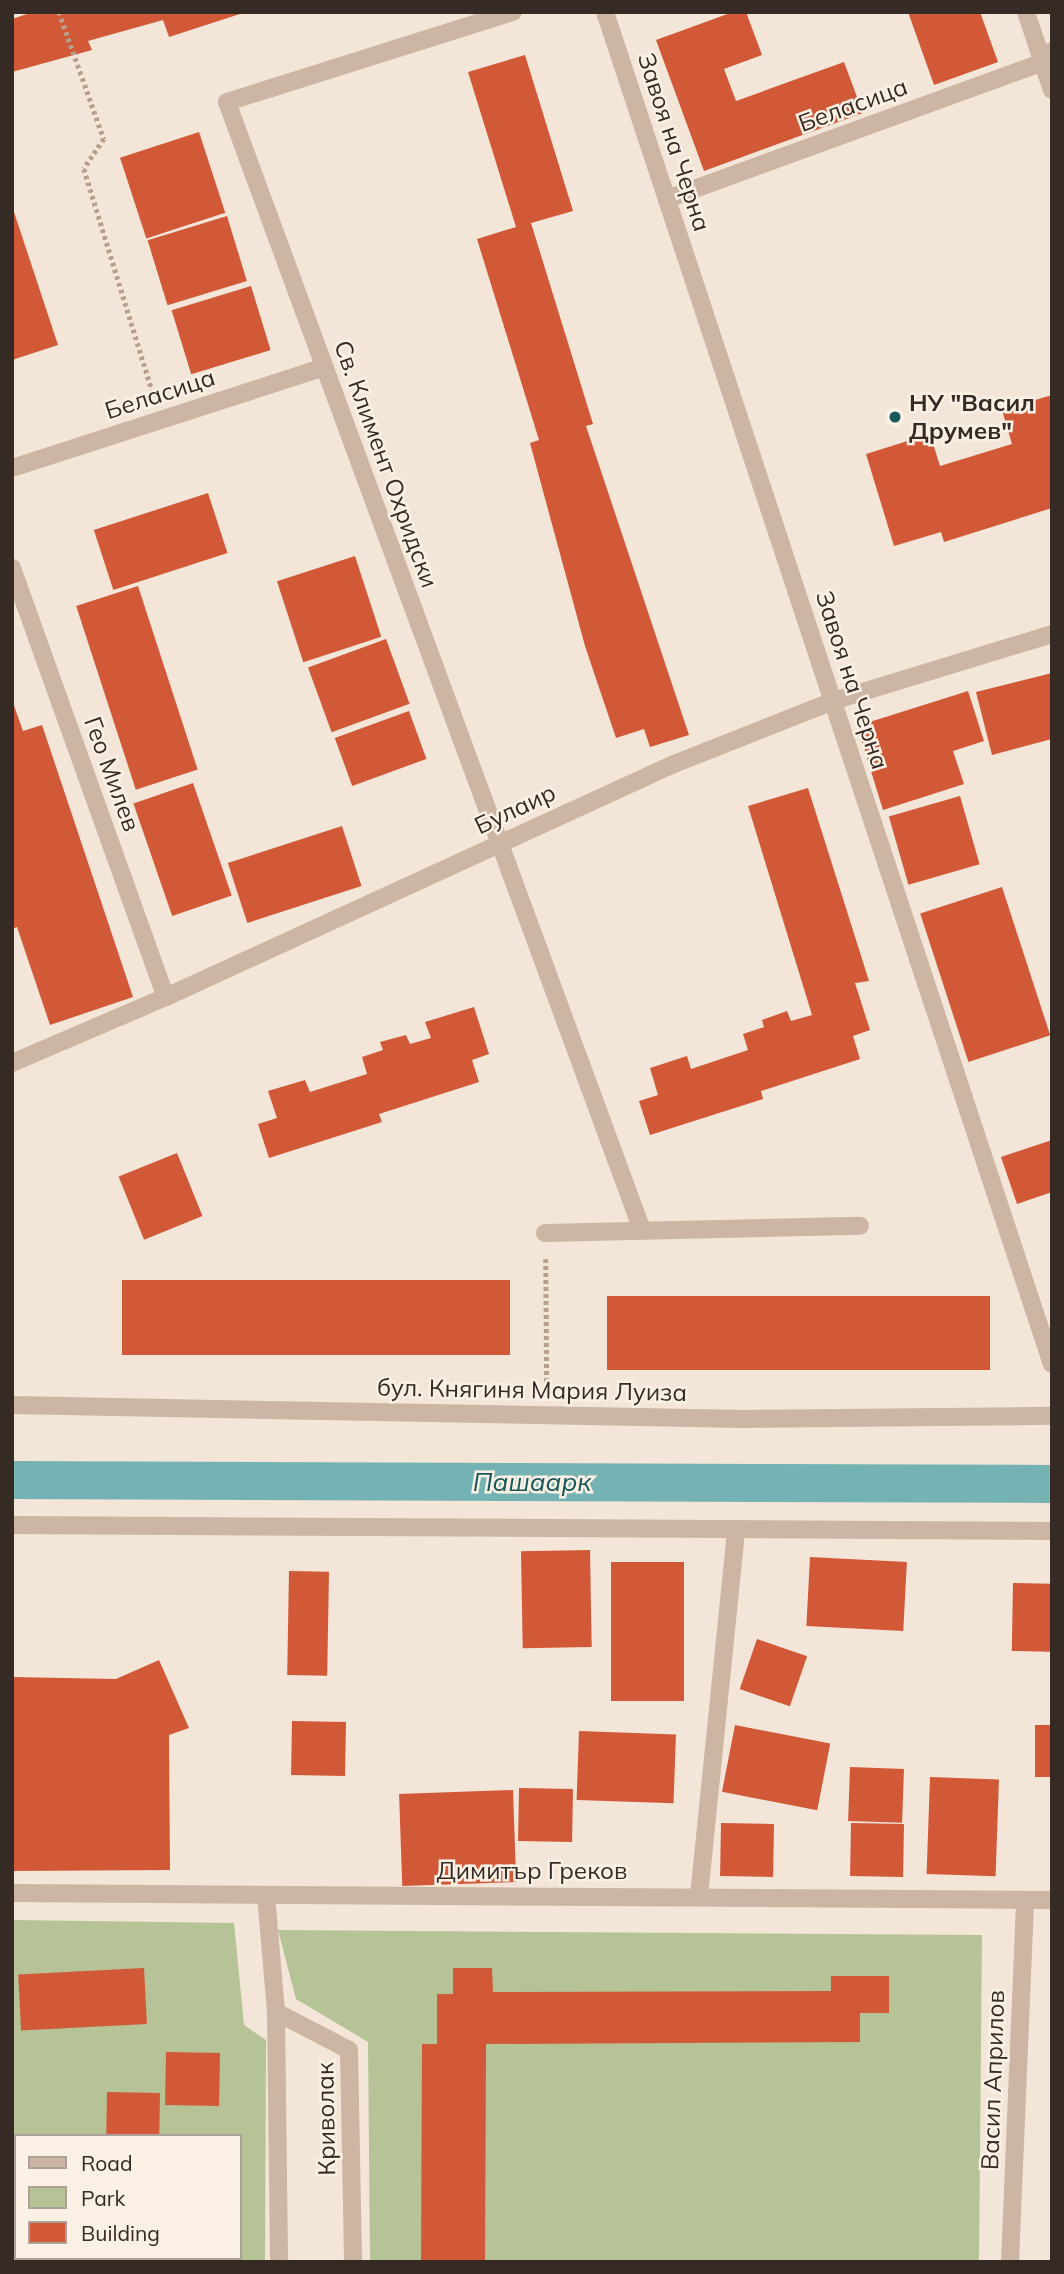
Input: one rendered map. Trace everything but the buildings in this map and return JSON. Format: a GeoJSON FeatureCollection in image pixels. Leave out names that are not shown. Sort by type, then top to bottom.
{"type":"FeatureCollection","features":[{"type":"Feature","properties":{"kind":"street","name":"Св. Климент Охридски"},"geometry":{"type":"LineString","coordinates":[[513,12],[227,102],[642,1230]]}},
{"type":"Feature","properties":{"kind":"street","name":"Завоя на Черна"},"geometry":{"type":"LineString","coordinates":[[605,12],[1052,1363]]}},
{"type":"Feature","properties":{"kind":"street"},"geometry":{"type":"LineString","coordinates":[[1026,12],[1049,60],[1052,90]]}},
{"type":"Feature","properties":{"kind":"street","name":"Беласица"},"geometry":{"type":"LineString","coordinates":[[667,199],[1049,60]]}},
{"type":"Feature","properties":{"kind":"street","name":"Беласица"},"geometry":{"type":"LineString","coordinates":[[12,468],[324,367]]}},
{"type":"Feature","properties":{"kind":"street","name":"Гео Милев"},"geometry":{"type":"LineString","coordinates":[[12,568],[166,997]]}},
{"type":"Feature","properties":{"kind":"street","name":"Булаир"},"geometry":{"type":"LineString","coordinates":[[12,1063],[166,997],[674,764],[833,701],[1052,634]]}},
{"type":"Feature","properties":{"kind":"street"},"geometry":{"type":"LineString","coordinates":[[545,1233],[860,1226]]}},
{"type":"Feature","properties":{"kind":"street","name":"бул. Княгиня Мария Луиза"},"geometry":{"type":"LineString","coordinates":[[12,1405],[547,1415],[1052,1416]]}},
{"type":"Feature","properties":{"kind":"street"},"geometry":{"type":"LineString","coordinates":[[12,1525],[1052,1531]]}},
{"type":"Feature","properties":{"kind":"street"},"geometry":{"type":"LineString","coordinates":[[699,1896],[736,1529]]}},
{"type":"Feature","properties":{"kind":"street","name":"Димитър Греков"},"geometry":{"type":"LineString","coordinates":[[12,1894],[1052,1900]]}},
{"type":"Feature","properties":{"kind":"street"},"geometry":{"type":"LineString","coordinates":[[266,1895],[276,2012],[279,2262]]}},
{"type":"Feature","properties":{"kind":"street","name":"Васил Априлов"},"geometry":{"type":"LineString","coordinates":[[1010,2262],[1026,1900]]}},
{"type":"Feature","properties":{"kind":"street","name":"Криволак"},"geometry":{"type":"LineString","coordinates":[[276,2012],[349,2050],[353,2262]]}},
{"type":"Feature","properties":{"kind":"path"},"geometry":{"type":"LineString","coordinates":[[60,12],[104,139],[84,169],[161,419]]}},
{"type":"Feature","properties":{"kind":"path"},"geometry":{"type":"LineString","coordinates":[[545,1233],[547,1415]]}},
{"type":"Feature","properties":{"kind":"green space"},"geometry":{"type":"Polygon","coordinates":[[[12,1920],[234,1923],[244,2025],[266,2040],[265,2262],[12,2262],[12,1920]]]}},
{"type":"Feature","properties":{"kind":"green space"},"geometry":{"type":"Polygon","coordinates":[[[278,1930],[982,1935],[979,2262],[370,2262],[368,2042],[296,1999],[278,1930]]]}},
{"type":"Feature","properties":{"kind":"waterway","name":"Пашаарк"},"geometry":{"type":"LineString","coordinates":[[12,1480],[1052,1484]]}},
{"type":"Feature","properties":{"kind":"place","name":"НУ \"Васил Друмев\""},"geometry":{"type":"Point","coordinates":[895,417]}}]}
